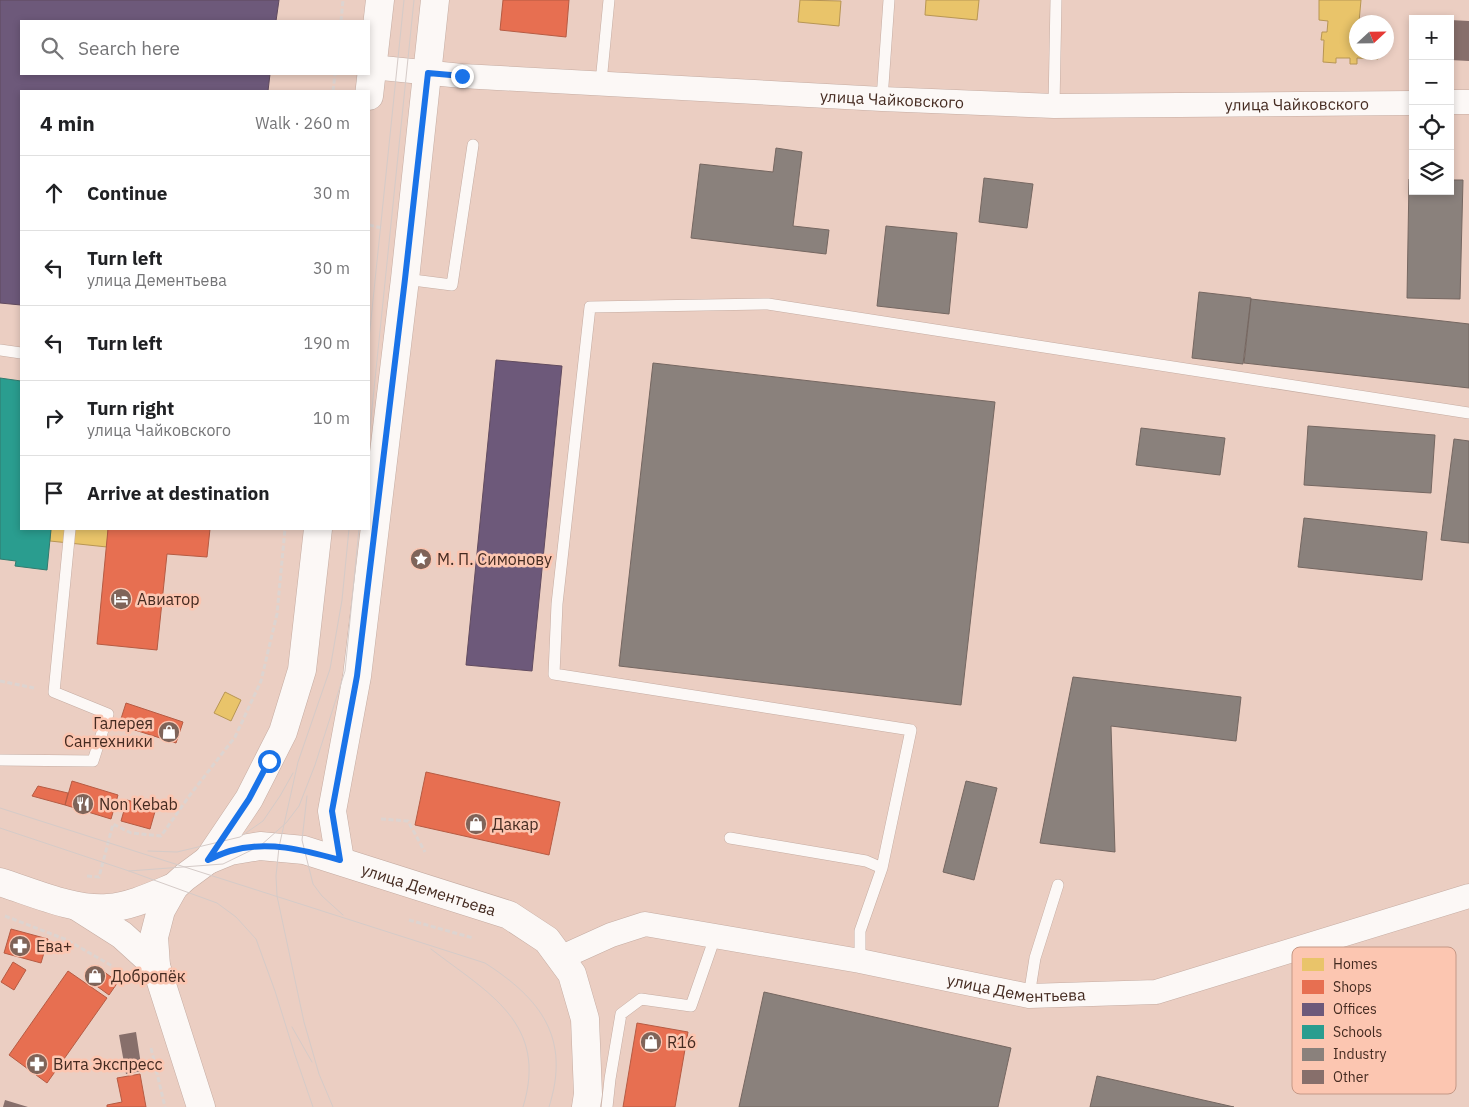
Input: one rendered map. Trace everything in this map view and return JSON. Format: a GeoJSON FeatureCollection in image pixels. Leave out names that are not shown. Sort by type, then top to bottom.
{"type":"FeatureCollection","features":[{"type":"Feature","properties":{"kind":"main road"},"geometry":{"type":"LineString","coordinates":[[370,90],[380,0]]}},
{"type":"Feature","properties":{"kind":"main road"},"geometry":{"type":"LineString","coordinates":[[340,860],[332,811],[357,676],[405,279],[435,0]]}},
{"type":"Feature","properties":{"kind":"main road"},"geometry":{"type":"LineString","coordinates":[[208,860],[249,799],[283,732],[302,670],[318,530]]}},
{"type":"Feature","properties":{"kind":"main road","name":"улица Дементьева"},"geometry":{"type":"LineString","coordinates":[[202,1107],[156,966],[154,937],[161,910],[174,888],[185,876],[208,860],[230,851],[260,846],[304,850],[509,915],[546,940],[572,974],[585,1019],[588,1094],[586,1107]]}},
{"type":"Feature","properties":{"kind":"main road","name":"улица Дементьева"},"geometry":{"type":"LineString","coordinates":[[0,882],[77,906],[107,908],[131,904],[174,888]]}},
{"type":"Feature","properties":{"kind":"main road","name":"улица Дементьева"},"geometry":{"type":"LineString","coordinates":[[77,906],[122,935],[156,966]]}},
{"type":"Feature","properties":{"kind":"street","name":"улица Чайковского"},"geometry":{"type":"LineString","coordinates":[[372,67],[428,73],[882,99],[1054,106],[1409,103]]}},
{"type":"Feature","properties":{"kind":"street"},"geometry":{"type":"LineString","coordinates":[[1454,102],[1469,102]]}},
{"type":"Feature","properties":{"kind":"street","name":"улица Дементьева"},"geometry":{"type":"LineString","coordinates":[[1303,947],[1469,896]]}},
{"type":"Feature","properties":{"kind":"street","name":"улица Дементьева"},"geometry":{"type":"LineString","coordinates":[[560,958],[611,935],[645,924],[860,961],[1029,996],[1156,992],[1292,950]]}},
{"type":"Feature","properties":{"kind":"lane"},"geometry":{"type":"LineString","coordinates":[[601,82],[609,0]]}},
{"type":"Feature","properties":{"kind":"lane"},"geometry":{"type":"LineString","coordinates":[[882,99],[889,0]]}},
{"type":"Feature","properties":{"kind":"lane"},"geometry":{"type":"LineString","coordinates":[[1054,106],[1056,0]]}},
{"type":"Feature","properties":{"kind":"lane"},"geometry":{"type":"LineString","coordinates":[[405,279],[452,285],[473,145]]}},
{"type":"Feature","properties":{"kind":"lane"},"geometry":{"type":"LineString","coordinates":[[860,961],[860,930],[882,868],[911,730],[554,674],[557,604],[590,307],[768,304],[1469,413]]}},
{"type":"Feature","properties":{"kind":"lane"},"geometry":{"type":"LineString","coordinates":[[0,350],[20,353]]}},
{"type":"Feature","properties":{"kind":"lane"},"geometry":{"type":"LineString","coordinates":[[0,760],[93,761],[108,714],[54,692],[70,530]]}},
{"type":"Feature","properties":{"kind":"lane"},"geometry":{"type":"LineString","coordinates":[[730,838],[866,861],[882,868]]}},
{"type":"Feature","properties":{"kind":"lane"},"geometry":{"type":"LineString","coordinates":[[1029,996],[1035,958],[1058,885]]}},
{"type":"Feature","properties":{"kind":"lane"},"geometry":{"type":"LineString","coordinates":[[607,1107],[621,1014],[641,999],[691,1006],[715,936]]}},
{"type":"Feature","properties":{"kind":"path"},"geometry":{"type":"LineString","coordinates":[[341,20],[343,0]]}},
{"type":"Feature","properties":{"kind":"path"},"geometry":{"type":"LineString","coordinates":[[333,90],[335,75]]}},
{"type":"Feature","properties":{"kind":"path"},"geometry":{"type":"LineString","coordinates":[[87,876],[99,877],[113,824],[130,833],[161,836],[190,794],[235,737],[261,681],[277,614],[285,530]]}},
{"type":"Feature","properties":{"kind":"path"},"geometry":{"type":"LineString","coordinates":[[0,681],[54,692]]}},
{"type":"Feature","properties":{"kind":"path"},"geometry":{"type":"LineString","coordinates":[[381,819],[408,821],[425,852]]}},
{"type":"Feature","properties":{"kind":"path"},"geometry":{"type":"LineString","coordinates":[[0,914],[67,940],[116,968]]}},
{"type":"Feature","properties":{"kind":"path"},"geometry":{"type":"LineString","coordinates":[[409,920],[473,938]]}},
{"type":"Feature","properties":{"kind":"path"},"geometry":{"type":"LineString","coordinates":[[150,1046],[164,1107]]}},
{"type":"Feature","properties":{"kind":"building: Homes"},"geometry":{"type":"Polygon","coordinates":[[[800,0],[841,1],[839,26],[798,22],[800,0]]]}},
{"type":"Feature","properties":{"kind":"building: Homes"},"geometry":{"type":"Polygon","coordinates":[[[926,0],[979,0],[977,20],[925,15],[926,0]]]}},
{"type":"Feature","properties":{"kind":"building: Homes"},"geometry":{"type":"Polygon","coordinates":[[[1319,0],[1361,0],[1360,15],[1349,15],[1349,58],[1336,58],[1336,63],[1323,62],[1324,40],[1321,40],[1322,32],[1327,32],[1328,21],[1319,20],[1319,0]]]}},
{"type":"Feature","properties":{"kind":"building: Homes"},"geometry":{"type":"Polygon","coordinates":[[[1350,60],[1357,60],[1357,64],[1350,64],[1350,60]]]}},
{"type":"Feature","properties":{"kind":"building: Homes"},"geometry":{"type":"Polygon","coordinates":[[[51,530],[108,530],[107,547],[50,541],[51,530]]]}},
{"type":"Feature","properties":{"kind":"building: Homes"},"geometry":{"type":"Polygon","coordinates":[[[225,692],[241,700],[231,721],[214,713],[225,692]]]}},
{"type":"Feature","properties":{"kind":"building: Shops"},"geometry":{"type":"Polygon","coordinates":[[[503,0],[569,0],[566,37],[500,30],[503,0]]]}},
{"type":"Feature","properties":{"kind":"building: Shops"},"geometry":{"type":"Polygon","coordinates":[[[108,530],[210,530],[207,557],[167,554],[157,650],[97,644],[108,530]]]}},
{"type":"Feature","properties":{"kind":"building: Shops"},"geometry":{"type":"Polygon","coordinates":[[[126,703],[183,722],[176,743],[119,725],[126,703]]]}},
{"type":"Feature","properties":{"kind":"building: Shops"},"geometry":{"type":"Polygon","coordinates":[[[426,772],[560,802],[549,855],[415,825],[426,772]]]}},
{"type":"Feature","properties":{"kind":"building: Shops"},"geometry":{"type":"Polygon","coordinates":[[[72,781],[118,795],[111,819],[65,805],[72,781]]]}},
{"type":"Feature","properties":{"kind":"building: Shops"},"geometry":{"type":"Polygon","coordinates":[[[38,786],[68,793],[65,805],[32,796],[38,786]]]}},
{"type":"Feature","properties":{"kind":"building: Shops"},"geometry":{"type":"Polygon","coordinates":[[[127,800],[156,808],[150,829],[121,821],[127,800]]]}},
{"type":"Feature","properties":{"kind":"building: Shops"},"geometry":{"type":"Polygon","coordinates":[[[11,929],[48,939],[41,963],[4,953],[11,929]]]}},
{"type":"Feature","properties":{"kind":"building: Shops"},"geometry":{"type":"Polygon","coordinates":[[[13,962],[26,970],[14,990],[1,982],[13,962]]]}},
{"type":"Feature","properties":{"kind":"building: Shops"},"geometry":{"type":"Polygon","coordinates":[[[96,966],[118,982],[109,995],[87,979],[96,966]]]}},
{"type":"Feature","properties":{"kind":"building: Shops"},"geometry":{"type":"Polygon","coordinates":[[[68,971],[107,998],[47,1083],[9,1055],[68,971]]]}},
{"type":"Feature","properties":{"kind":"building: Shops"},"geometry":{"type":"Polygon","coordinates":[[[637,1023],[688,1032],[675,1107],[623,1107],[637,1023]]]}},
{"type":"Feature","properties":{"kind":"building: Shops"},"geometry":{"type":"Polygon","coordinates":[[[140,1074],[146,1107],[107,1107],[107,1105],[122,1102],[117,1078],[140,1074]]]}},
{"type":"Feature","properties":{"kind":"building: Offices"},"geometry":{"type":"Polygon","coordinates":[[[0,0],[279,0],[276,20],[20,20],[20,75],[270,75],[268,90],[20,90],[20,305],[0,303],[0,0]]]}},
{"type":"Feature","properties":{"kind":"building: Offices"},"geometry":{"type":"Polygon","coordinates":[[[496,360],[562,366],[532,671],[466,665],[496,360]]]}},
{"type":"Feature","properties":{"kind":"building: Schools"},"geometry":{"type":"Polygon","coordinates":[[[0,378],[20,381],[20,530],[51,530],[47,570],[15,566],[16,561],[0,559],[0,378]]]}},
{"type":"Feature","properties":{"kind":"building: Industry"},"geometry":{"type":"Polygon","coordinates":[[[776,148],[802,152],[793,226],[829,230],[826,254],[691,238],[700,164],[773,172],[776,148]]]}},
{"type":"Feature","properties":{"kind":"building: Industry"},"geometry":{"type":"Polygon","coordinates":[[[984,178],[1033,184],[1027,228],[979,222],[984,178]]]}},
{"type":"Feature","properties":{"kind":"building: Industry"},"geometry":{"type":"Polygon","coordinates":[[[1409,179],[1409,195],[1454,195],[1454,180],[1463,180],[1460,299],[1407,298],[1409,179]]]}},
{"type":"Feature","properties":{"kind":"building: Industry"},"geometry":{"type":"Polygon","coordinates":[[[886,226],[957,233],[949,314],[877,306],[886,226]]]}},
{"type":"Feature","properties":{"kind":"building: Industry"},"geometry":{"type":"Polygon","coordinates":[[[1199,292],[1251,298],[1243,364],[1192,358],[1199,292]]]}},
{"type":"Feature","properties":{"kind":"building: Industry"},"geometry":{"type":"Polygon","coordinates":[[[1251,299],[1469,324],[1469,388],[1244,363],[1251,299]]]}},
{"type":"Feature","properties":{"kind":"building: Industry"},"geometry":{"type":"Polygon","coordinates":[[[653,363],[995,402],[961,705],[619,666],[653,363]]]}},
{"type":"Feature","properties":{"kind":"building: Industry"},"geometry":{"type":"Polygon","coordinates":[[[1308,426],[1435,435],[1431,493],[1304,485],[1308,426]]]}},
{"type":"Feature","properties":{"kind":"building: Industry"},"geometry":{"type":"Polygon","coordinates":[[[1141,428],[1225,438],[1220,475],[1136,465],[1141,428]]]}},
{"type":"Feature","properties":{"kind":"building: Industry"},"geometry":{"type":"Polygon","coordinates":[[[1454,439],[1469,441],[1469,543],[1441,540],[1454,439]]]}},
{"type":"Feature","properties":{"kind":"building: Industry"},"geometry":{"type":"Polygon","coordinates":[[[1304,518],[1427,532],[1422,580],[1298,567],[1304,518]]]}},
{"type":"Feature","properties":{"kind":"building: Industry"},"geometry":{"type":"Polygon","coordinates":[[[1073,677],[1241,697],[1236,741],[1111,726],[1115,852],[1040,843],[1073,677]]]}},
{"type":"Feature","properties":{"kind":"building: Industry"},"geometry":{"type":"Polygon","coordinates":[[[966,781],[997,788],[974,880],[943,872],[966,781]]]}},
{"type":"Feature","properties":{"kind":"building: Industry"},"geometry":{"type":"Polygon","coordinates":[[[764,992],[1011,1048],[998,1107],[739,1107],[764,992]]]}},
{"type":"Feature","properties":{"kind":"building: Industry"},"geometry":{"type":"Polygon","coordinates":[[[1097,1076],[1234,1107],[1090,1107],[1097,1076]]]}},
{"type":"Feature","properties":{"kind":"building: Other"},"geometry":{"type":"Polygon","coordinates":[[[1454,20],[1469,21],[1469,61],[1454,60],[1454,20]]]}},
{"type":"Feature","properties":{"kind":"building: Other"},"geometry":{"type":"Polygon","coordinates":[[[136,1032],[142,1071],[126,1074],[119,1035],[136,1032]]]}},
{"type":"Feature","properties":{"kind":"building: Other"},"geometry":{"type":"Polygon","coordinates":[[[5,1100],[28,1107],[3,1107],[5,1100]]]}},
{"type":"Feature","properties":{"kind":"tram line"},"geometry":{"type":"LineString","coordinates":[[370,329],[404,0]]}},
{"type":"Feature","properties":{"kind":"tram line"},"geometry":{"type":"LineString","coordinates":[[370,428],[414,0]]}},
{"type":"Feature","properties":{"kind":"tram line"},"geometry":{"type":"LineString","coordinates":[[333,1107],[319,1074],[304,1022],[277,896],[276,876],[279,847],[298,762],[330,669],[342,600],[349,530]]}},
{"type":"Feature","properties":{"kind":"tram line"},"geometry":{"type":"LineString","coordinates":[[129,871],[223,864],[260,846],[286,823],[299,806],[315,765],[345,671],[359,530]]}},
{"type":"Feature","properties":{"kind":"tram line"},"geometry":{"type":"LineString","coordinates":[[148,851],[177,852],[240,837],[263,821],[293,773]]}},
{"type":"Feature","properties":{"kind":"tram line"},"geometry":{"type":"LineString","coordinates":[[307,796],[302,840],[313,884],[322,896],[343,915]]}},
{"type":"Feature","properties":{"kind":"tram line"},"geometry":{"type":"LineString","coordinates":[[0,808],[485,963],[522,991],[536,1006],[546,1023],[553,1041],[556,1060],[555,1082],[549,1107]]}},
{"type":"Feature","properties":{"kind":"tram line"},"geometry":{"type":"LineString","coordinates":[[0,828],[217,903],[236,917],[256,939],[313,1107]]}},
{"type":"Feature","properties":{"kind":"tram line"},"geometry":{"type":"LineString","coordinates":[[431,949],[492,996],[508,1013],[520,1032],[528,1053],[529,1078],[523,1107]]}},
{"type":"Feature","properties":{"kind":"tram line"},"geometry":{"type":"LineString","coordinates":[[292,1027],[312,1062]]}},
{"type":"Feature","properties":{"kind":"place","name":"М. П. Симонову"},"geometry":{"type":"Point","coordinates":[421,559]}},
{"type":"Feature","properties":{"kind":"place","name":"Авиатор"},"geometry":{"type":"Point","coordinates":[121,599]}},
{"type":"Feature","properties":{"kind":"place","name":"Галерея Сантехники"},"geometry":{"type":"Point","coordinates":[169,732]}},
{"type":"Feature","properties":{"kind":"place","name":"Non Kebab"},"geometry":{"type":"Point","coordinates":[83,804]}},
{"type":"Feature","properties":{"kind":"place","name":"Дакар"},"geometry":{"type":"Point","coordinates":[476,824]}},
{"type":"Feature","properties":{"kind":"place","name":"Ева+"},"geometry":{"type":"Point","coordinates":[20,946]}},
{"type":"Feature","properties":{"kind":"place","name":"Добропёк"},"geometry":{"type":"Point","coordinates":[95,976]}},
{"type":"Feature","properties":{"kind":"place","name":"R16"},"geometry":{"type":"Point","coordinates":[651,1042]}},
{"type":"Feature","properties":{"kind":"place","name":"Вита Экспресс"},"geometry":{"type":"Point","coordinates":[37,1064]}},
{"type":"Feature","properties":{"kind":"route"},"geometry":{"type":"LineString","coordinates":[[269,761],[249,799],[208,860],[230,851],[260,846],[304,850],[340,860],[332,811],[357,676],[428,73],[462,76]]}}]}
